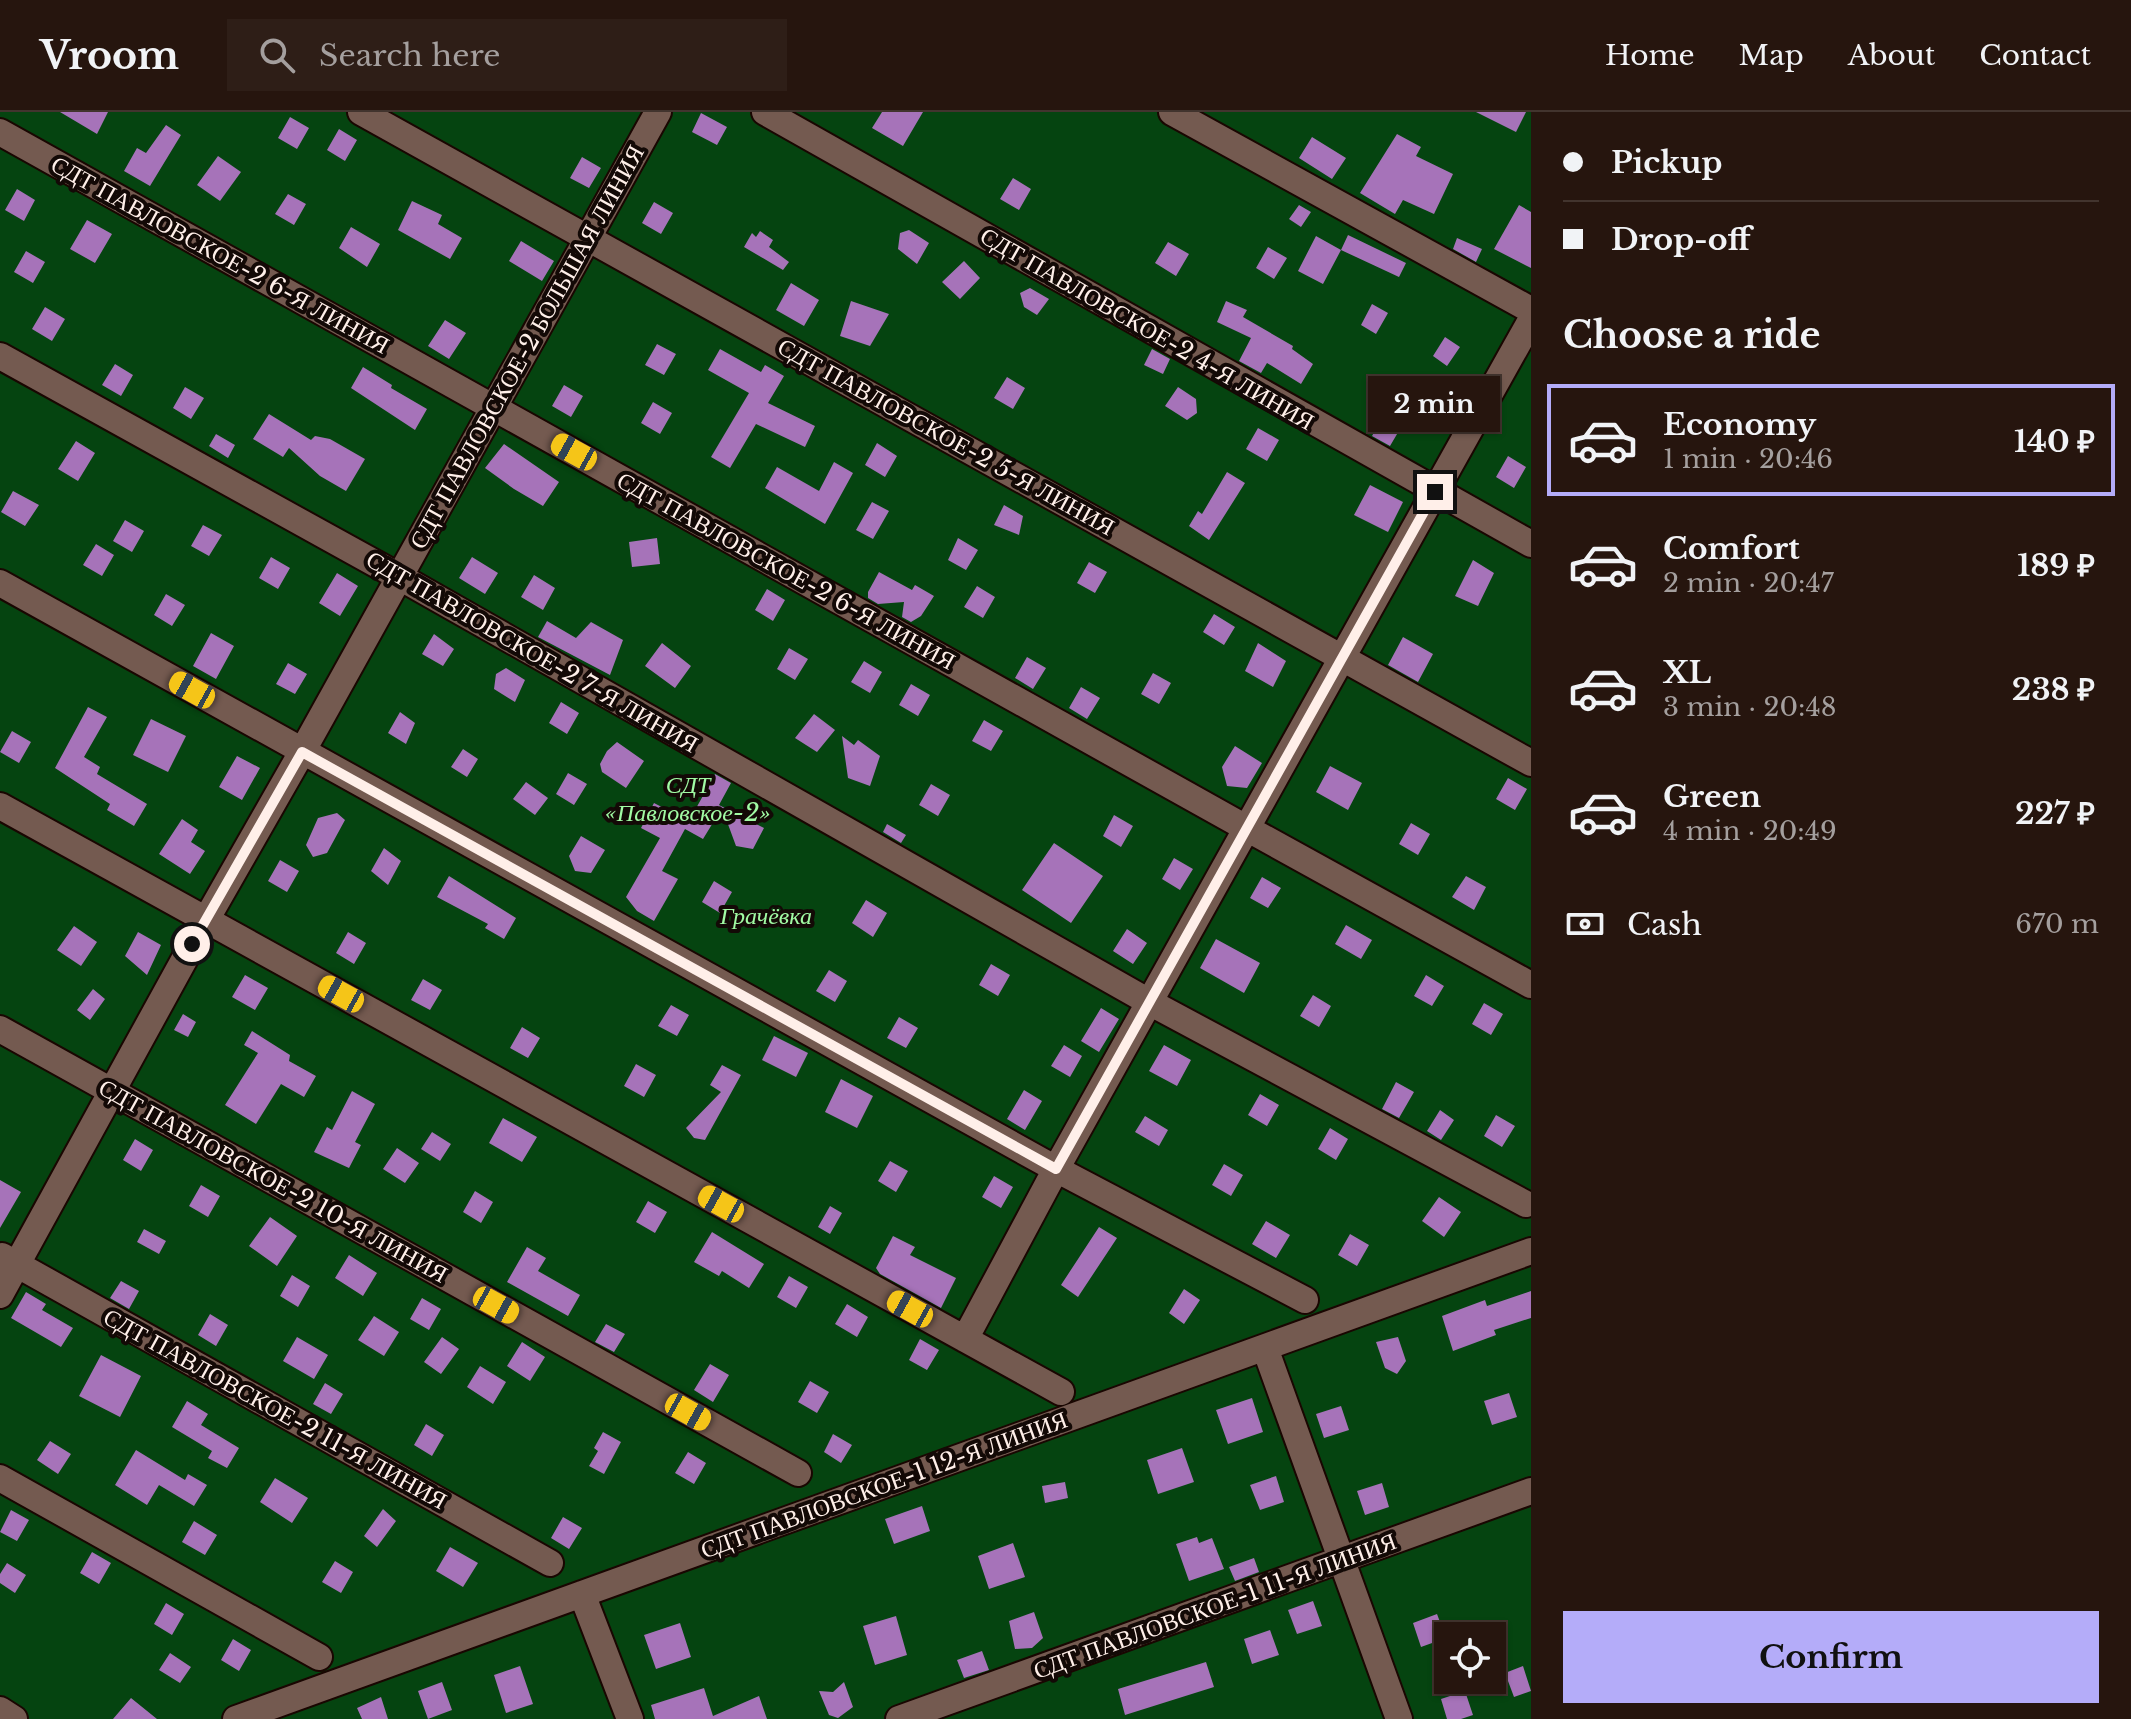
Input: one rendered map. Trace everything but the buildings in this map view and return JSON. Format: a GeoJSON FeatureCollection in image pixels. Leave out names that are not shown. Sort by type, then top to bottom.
{"type":"FeatureCollection","features":[{"type":"Feature","properties":{"kind":"street","name":"СДТ ПАВЛОВСКОЕ-2 5-Я ЛИНИЯ"},"geometry":{"type":"LineString","coordinates":[[361,112],[1531,763]]}},
{"type":"Feature","properties":{"kind":"street","name":"СДТ ПАВЛОВСКОЕ-2 БОЛЬШАЯ ЛИНИЯ"},"geometry":{"type":"LineString","coordinates":[[0,1295],[8,1259],[112,1090],[658,112]]}},
{"type":"Feature","properties":{"kind":"street","name":"СДТ ПАВЛОВСКОЕ-2 4-Я ЛИНИЯ"},"geometry":{"type":"LineString","coordinates":[[765,112],[1531,544]]}},
{"type":"Feature","properties":{"kind":"street"},"geometry":{"type":"LineString","coordinates":[[1172,112],[1531,310]]}},
{"type":"Feature","properties":{"kind":"street","name":"СДТ ПАВЛОВСКОЕ-2 6-Я ЛИНИЯ"},"geometry":{"type":"LineString","coordinates":[[0,132],[1531,985]]}},
{"type":"Feature","properties":{"kind":"street"},"geometry":{"type":"LineString","coordinates":[[965,1339],[1056,1169],[1531,320]]}},
{"type":"Feature","properties":{"kind":"street","name":"СДТ ПАВЛОВСКОЕ-2 7-Я ЛИНИЯ"},"geometry":{"type":"LineString","coordinates":[[0,356],[398,576],[1151,1003],[1526,1204]]}},
{"type":"Feature","properties":{"kind":"street"},"geometry":{"type":"LineString","coordinates":[[0,583],[1056,1169],[1305,1300]]}},
{"type":"Feature","properties":{"kind":"street"},"geometry":{"type":"LineString","coordinates":[[0,806],[1061,1392]]}},
{"type":"Feature","properties":{"kind":"street","name":"СДТ ПАВЛОВСКОЕ-2 10-Я ЛИНИЯ"},"geometry":{"type":"LineString","coordinates":[[0,1029],[798,1473]]}},
{"type":"Feature","properties":{"kind":"street","name":"СДТ ПАВЛОВСКОЕ-1 12-Я ЛИНИЯ"},"geometry":{"type":"LineString","coordinates":[[236,1719],[1531,1251]]}},
{"type":"Feature","properties":{"kind":"street","name":"СДТ ПАВЛОВСКОЕ-2 11-Я ЛИНИЯ"},"geometry":{"type":"LineString","coordinates":[[8,1259],[550,1563]]}},
{"type":"Feature","properties":{"kind":"street"},"geometry":{"type":"LineString","coordinates":[[1265,1348],[1399,1719]]}},
{"type":"Feature","properties":{"kind":"street"},"geometry":{"type":"LineString","coordinates":[[0,1478],[319,1657]]}},
{"type":"Feature","properties":{"kind":"street","name":"СДТ ПАВЛОВСКОЕ-1 11-Я ЛИНИЯ"},"geometry":{"type":"LineString","coordinates":[[899,1719],[1531,1491]]}},
{"type":"Feature","properties":{"kind":"street"},"geometry":{"type":"LineString","coordinates":[[582,1594],[630,1719]]}},
{"type":"Feature","properties":{"kind":"street"},"geometry":{"type":"LineString","coordinates":[[0,1710],[14,1719]]}},
{"type":"Feature","properties":{"kind":"green space","name":"Грачёвка"},"geometry":{"type":"Polygon","coordinates":[[[0,112],[1531,112],[1531,1719],[0,1719],[0,112]]]}},
{"type":"Feature","properties":{"kind":"route"},"geometry":{"type":"LineString","coordinates":[[192,944],[302,752],[1056,1169],[1435,492]]}},
{"type":"Feature","properties":{"kind":"park label","name":"СДТ «Павловское-2»"},"geometry":{"type":"Point","coordinates":[688,799]}}]}
